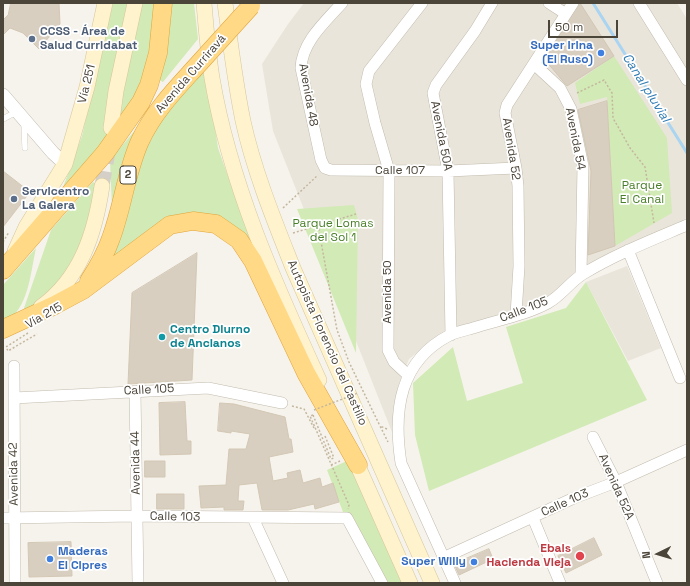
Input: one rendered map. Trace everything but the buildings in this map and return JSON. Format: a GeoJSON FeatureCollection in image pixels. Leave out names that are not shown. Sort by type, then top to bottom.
{"type":"FeatureCollection","features":[{"type":"Feature","properties":{"kind":"highway","name":"Avenida Curriravá"},"geometry":{"type":"LineString","coordinates":[[7,266],[105,153],[132,116],[149,85],[156,59],[163,3]]}},
{"type":"Feature","properties":{"kind":"highway","name":"Avenida Curriravá"},"geometry":{"type":"LineString","coordinates":[[3,329],[28,325],[55,305],[83,290],[98,266],[112,236],[127,176],[140,141],[152,119],[193,70],[252,5]]}},
{"type":"Feature","properties":{"kind":"highway"},"geometry":{"type":"LineString","coordinates":[[83,290],[170,225],[193,222],[216,224],[239,240],[252,261],[306,373],[358,465]]}},
{"type":"Feature","properties":{"kind":"main road","name":"Vía 251"},"geometry":{"type":"LineString","coordinates":[[7,266],[26,227],[65,164],[87,88],[105,3]]}},
{"type":"Feature","properties":{"kind":"main road"},"geometry":{"type":"LineString","coordinates":[[111,128],[116,91],[135,3]]}},
{"type":"Feature","properties":{"kind":"main road","name":"Autopista Florencio del Castillo"},"geometry":{"type":"LineString","coordinates":[[204,3],[212,78],[227,145],[245,203],[290,317],[410,583]]}},
{"type":"Feature","properties":{"kind":"main road","name":"Autopista Florencio del Castillo"},"geometry":{"type":"LineString","coordinates":[[225,3],[234,73],[244,122],[273,217],[432,583]]}},
{"type":"Feature","properties":{"kind":"main road"},"geometry":{"type":"LineString","coordinates":[[28,325],[75,272],[93,234],[102,186]]}},
{"type":"Feature","properties":{"kind":"main road","name":"Vía 215"},"geometry":{"type":"LineString","coordinates":[[3,338],[44,318],[83,290]]}},
{"type":"Feature","properties":{"kind":"street","name":"Avenida 48"},"geometry":{"type":"LineString","coordinates":[[328,169],[321,160],[301,68],[305,48],[342,3]]}},
{"type":"Feature","properties":{"kind":"street","name":"Avenida 50"},"geometry":{"type":"LineString","coordinates":[[408,375],[394,362],[388,350],[389,171],[375,123],[366,84],[366,77],[369,71],[422,3]]}},
{"type":"Feature","properties":{"kind":"street","name":"Avenida 50A"},"geometry":{"type":"LineString","coordinates":[[451,335],[448,171],[433,93],[436,85],[475,31],[492,3]]}},
{"type":"Feature","properties":{"kind":"street"},"geometry":{"type":"LineString","coordinates":[[549,3],[566,14]]}},
{"type":"Feature","properties":{"kind":"street","name":"Avenida 52"},"geometry":{"type":"LineString","coordinates":[[516,315],[519,266],[516,168],[505,113],[507,105],[573,3]]}},
{"type":"Feature","properties":{"kind":"street"},"geometry":{"type":"LineString","coordinates":[[639,3],[687,80]]}},
{"type":"Feature","properties":{"kind":"street","name":"Avenida 54"},"geometry":{"type":"LineString","coordinates":[[534,64],[560,88],[571,109],[583,166],[581,275]]}},
{"type":"Feature","properties":{"kind":"street"},"geometry":{"type":"LineString","coordinates":[[3,95],[20,116],[65,164]]}},
{"type":"Feature","properties":{"kind":"street","name":"Calle 107"},"geometry":{"type":"LineString","coordinates":[[328,169],[448,171],[516,168]]}},
{"type":"Feature","properties":{"kind":"street","name":"Calle 105"},"geometry":{"type":"LineString","coordinates":[[408,375],[421,358],[451,335],[546,304],[556,298],[581,275],[628,250],[687,225]]}},
{"type":"Feature","properties":{"kind":"street"},"geometry":{"type":"LineString","coordinates":[[628,250],[680,378]]}},
{"type":"Feature","properties":{"kind":"street","name":"Avenida 42"},"geometry":{"type":"LineString","coordinates":[[14,366],[15,583]]}},
{"type":"Feature","properties":{"kind":"street"},"geometry":{"type":"LineString","coordinates":[[408,375],[400,401],[398,434],[401,463],[455,583]]}},
{"type":"Feature","properties":{"kind":"street","name":"Calle 105"},"geometry":{"type":"LineString","coordinates":[[14,398],[208,388],[282,403]]}},
{"type":"Feature","properties":{"kind":"street","name":"Avenida 44"},"geometry":{"type":"LineString","coordinates":[[135,391],[138,583]]}},
{"type":"Feature","properties":{"kind":"street","name":"Avenida 52A"},"geometry":{"type":"LineString","coordinates":[[593,437],[616,482],[656,583]]}},
{"type":"Feature","properties":{"kind":"street","name":"Calle 103"},"geometry":{"type":"LineString","coordinates":[[443,558],[574,498],[616,482],[687,450]]}},
{"type":"Feature","properties":{"kind":"street","name":"Calle 103"},"geometry":{"type":"LineString","coordinates":[[3,518],[137,516],[347,518]]}},
{"type":"Feature","properties":{"kind":"street"},"geometry":{"type":"LineString","coordinates":[[254,518],[283,583]]}},
{"type":"Feature","properties":{"kind":"street"},"geometry":{"type":"LineString","coordinates":[[347,518],[382,583]]}},
{"type":"Feature","properties":{"kind":"street"},"geometry":{"type":"LineString","coordinates":[[533,518],[560,583]]}},
{"type":"Feature","properties":{"kind":"lane"},"geometry":{"type":"LineString","coordinates":[[3,119],[20,116],[25,148]]}},
{"type":"Feature","properties":{"kind":"path"},"geometry":{"type":"LineString","coordinates":[[577,93],[604,80],[612,93],[612,118],[630,148],[645,167],[654,223]]}},
{"type":"Feature","properties":{"kind":"path"},"geometry":{"type":"LineString","coordinates":[[273,217],[328,169]]}},
{"type":"Feature","properties":{"kind":"path"},"geometry":{"type":"LineString","coordinates":[[281,237],[356,214]]}},
{"type":"Feature","properties":{"kind":"path"},"geometry":{"type":"LineString","coordinates":[[318,225],[337,330],[349,362],[380,426]]}},
{"type":"Feature","properties":{"kind":"path"},"geometry":{"type":"LineString","coordinates":[[28,325],[6,347],[8,351],[37,334]]}},
{"type":"Feature","properties":{"kind":"path"},"geometry":{"type":"LineString","coordinates":[[314,410],[358,392]]}},
{"type":"Feature","properties":{"kind":"path"},"geometry":{"type":"LineString","coordinates":[[282,403],[304,409],[318,435]]}},
{"type":"Feature","properties":{"kind":"path"},"geometry":{"type":"LineString","coordinates":[[334,458],[331,459],[313,415],[310,416],[349,505],[347,518]]}},
{"type":"Feature","properties":{"kind":"shaded area"},"geometry":{"type":"Polygon","coordinates":[[[304,3],[677,3],[687,19],[687,218],[609,256],[559,290],[532,304],[440,334],[409,359],[398,386],[392,432],[273,131],[262,64],[288,24],[304,3]]]}},
{"type":"Feature","properties":{"kind":"shaded area"},"geometry":{"type":"Polygon","coordinates":[[[627,266],[661,348],[628,361],[586,282],[627,266]]]}},
{"type":"Feature","properties":{"kind":"green space"},"geometry":{"type":"Polygon","coordinates":[[[113,3],[157,3],[154,43],[134,105],[58,201],[82,136],[113,3]]]}},
{"type":"Feature","properties":{"kind":"green space"},"geometry":{"type":"Polygon","coordinates":[[[166,3],[194,3],[198,39],[163,82],[157,79],[166,3]]]}},
{"type":"Feature","properties":{"kind":"green space","name":"Parque El Canal"},"geometry":{"type":"Polygon","coordinates":[[[614,56],[667,138],[672,213],[615,246],[607,97],[580,104],[575,83],[614,56]]]}},
{"type":"Feature","properties":{"kind":"green space"},"geometry":{"type":"Polygon","coordinates":[[[206,67],[218,148],[254,250],[193,216],[98,277],[142,151],[165,114],[206,67]]]}},
{"type":"Feature","properties":{"kind":"green space"},"geometry":{"type":"Polygon","coordinates":[[[142,122],[112,207],[110,160],[142,122]]]}},
{"type":"Feature","properties":{"kind":"green space"},"geometry":{"type":"Polygon","coordinates":[[[93,182],[99,186],[76,267],[29,312],[23,311],[51,230],[93,182]]]}},
{"type":"Feature","properties":{"kind":"green space","name":"Parque Lomas del Sol 1"},"geometry":{"type":"Polygon","coordinates":[[[354,205],[358,220],[356,353],[297,209],[354,205]]]}},
{"type":"Feature","properties":{"kind":"green space"},"geometry":{"type":"Polygon","coordinates":[[[36,248],[30,280],[23,300],[12,318],[3,324],[3,285],[36,248]]]}},
{"type":"Feature","properties":{"kind":"green space"},"geometry":{"type":"Polygon","coordinates":[[[586,282],[647,400],[429,491],[415,435],[413,383],[453,347],[467,401],[523,383],[506,327],[566,308],[586,282]]]}},
{"type":"Feature","properties":{"kind":"green space"},"geometry":{"type":"Polygon","coordinates":[[[349,460],[403,583],[388,583],[353,519],[343,512],[327,470],[349,460]]]}},
{"type":"Feature","properties":{"kind":"waterway","name":"Canal pluvial"},"geometry":{"type":"LineString","coordinates":[[593,3],[687,153]]}},
{"type":"Feature","properties":{"kind":"tunnel"},"geometry":{"type":"LineString","coordinates":[[102,186],[109,146]]}},
{"type":"Feature","properties":{"kind":"place","name":"CCSS - Área de Salud Curridabat"},"geometry":{"type":"Point","coordinates":[32,39]}},
{"type":"Feature","properties":{"kind":"place","name":"Super Irina (El Ruso)"},"geometry":{"type":"Point","coordinates":[601,53]}},
{"type":"Feature","properties":{"kind":"place","name":"Servicentro La Galera"},"geometry":{"type":"Point","coordinates":[14,199]}},
{"type":"Feature","properties":{"kind":"place","name":"Centro Diurno de Ancianos"},"geometry":{"type":"Point","coordinates":[162,337]}},
{"type":"Feature","properties":{"kind":"place","name":"Ebais Hacienda Vieja"},"geometry":{"type":"Point","coordinates":[580,556]}},
{"type":"Feature","properties":{"kind":"place","name":"Maderas El Cipres"},"geometry":{"type":"Point","coordinates":[50,559]}},
{"type":"Feature","properties":{"kind":"place","name":"Super Willy"},"geometry":{"type":"Point","coordinates":[474,562]}}]}
